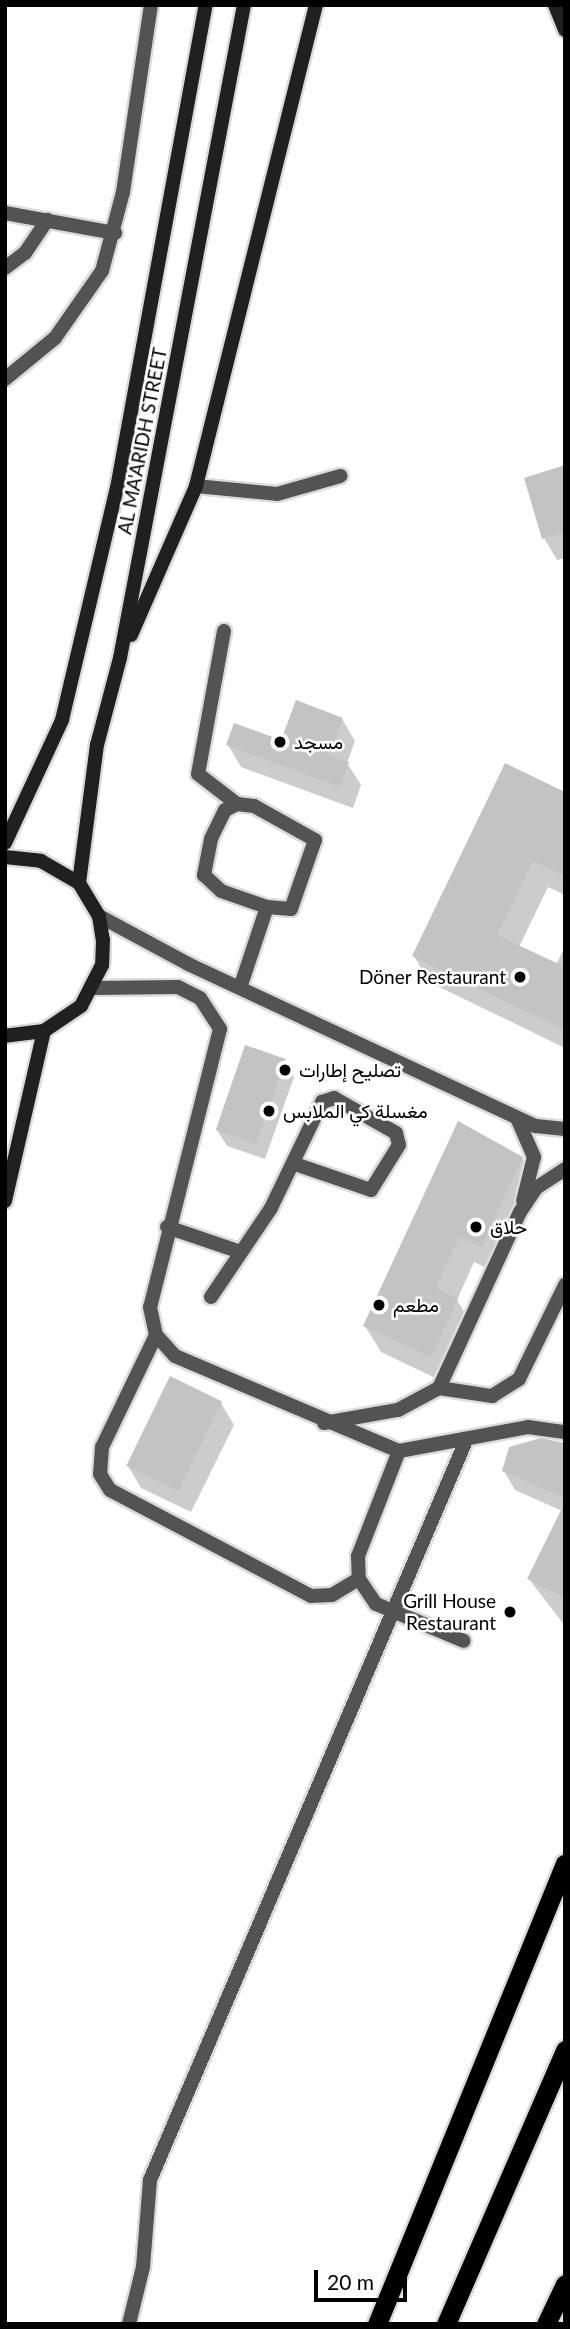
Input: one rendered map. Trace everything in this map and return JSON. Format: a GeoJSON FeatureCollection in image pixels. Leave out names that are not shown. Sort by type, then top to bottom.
{"type":"FeatureCollection","features":[{"type":"Feature","properties":{"kind":"highway"},"geometry":{"type":"LineString","coordinates":[[377,2324],[565,1864]]}},
{"type":"Feature","properties":{"kind":"highway"},"geometry":{"type":"LineString","coordinates":[[446,2324],[565,2050]]}},
{"type":"Feature","properties":{"kind":"highway"},"geometry":{"type":"LineString","coordinates":[[546,2324],[565,2284]]}},
{"type":"Feature","properties":{"kind":"main road","name":"AL MA'ARIDH STREET"},"geometry":{"type":"LineString","coordinates":[[5,843],[62,720],[117,488],[205,5]]}},
{"type":"Feature","properties":{"kind":"main road","name":"AL MA'ARIDH STREET"},"geometry":{"type":"LineString","coordinates":[[79,883],[97,745],[120,658],[244,5]]}},
{"type":"Feature","properties":{"kind":"main road"},"geometry":{"type":"LineString","coordinates":[[120,658],[196,486],[316,5]]}},
{"type":"Feature","properties":{"kind":"main road"},"geometry":{"type":"LineString","coordinates":[[555,5],[565,30]]}},
{"type":"Feature","properties":{"kind":"main road"},"geometry":{"type":"LineString","coordinates":[[5,857],[41,861],[79,883],[99,916],[103,940],[94,988],[81,1006],[44,1031],[5,1036]]}},
{"type":"Feature","properties":{"kind":"main road"},"geometry":{"type":"LineString","coordinates":[[5,1201],[44,1031]]}},
{"type":"Feature","properties":{"kind":"street"},"geometry":{"type":"LineString","coordinates":[[6,378],[81,307],[115,233],[151,5]]}},
{"type":"Feature","properties":{"kind":"street"},"geometry":{"type":"LineString","coordinates":[[5,213],[115,233]]}},
{"type":"Feature","properties":{"kind":"street"},"geometry":{"type":"LineString","coordinates":[[5,268],[25,253],[47,220]]}},
{"type":"Feature","properties":{"kind":"street"},"geometry":{"type":"LineString","coordinates":[[196,486],[277,494],[340,476]]}},
{"type":"Feature","properties":{"kind":"street"},"geometry":{"type":"LineString","coordinates":[[224,631],[198,774],[237,804],[254,806],[315,840],[290,909],[267,907],[222,891],[204,875],[216,829],[225,810],[237,804]]}},
{"type":"Feature","properties":{"kind":"street"},"geometry":{"type":"LineString","coordinates":[[241,985],[267,907]]}},
{"type":"Feature","properties":{"kind":"street"},"geometry":{"type":"LineString","coordinates":[[99,916],[517,1117],[565,1129]]}},
{"type":"Feature","properties":{"kind":"street"},"geometry":{"type":"LineString","coordinates":[[94,988],[178,988],[200,998],[220,1029],[167,1227],[149,1307],[156,1335],[175,1356],[322,1423],[399,1451],[465,1443],[528,1427],[565,1432]]}},
{"type":"Feature","properties":{"kind":"street"},"geometry":{"type":"LineString","coordinates":[[211,1297],[295,1164],[316,1112],[334,1098],[396,1133],[399,1144],[372,1190],[295,1164]]}},
{"type":"Feature","properties":{"kind":"street"},"geometry":{"type":"LineString","coordinates":[[517,1117],[534,1157],[520,1212]]}},
{"type":"Feature","properties":{"kind":"street"},"geometry":{"type":"LineString","coordinates":[[439,1388],[520,1212],[536,1188],[565,1169]]}},
{"type":"Feature","properties":{"kind":"street"},"geometry":{"type":"LineString","coordinates":[[167,1227],[238,1251]]}},
{"type":"Feature","properties":{"kind":"street"},"geometry":{"type":"LineString","coordinates":[[322,1423],[398,1410],[439,1388],[492,1396],[519,1379],[565,1286]]}},
{"type":"Feature","properties":{"kind":"street"},"geometry":{"type":"LineString","coordinates":[[156,1335],[102,1447],[100,1474],[110,1490],[311,1596],[332,1595],[359,1579]]}},
{"type":"Feature","properties":{"kind":"street"},"geometry":{"type":"LineString","coordinates":[[129,2324],[142,2267],[150,2180],[391,1610],[465,1443]]}},
{"type":"Feature","properties":{"kind":"street"},"geometry":{"type":"LineString","coordinates":[[399,1451],[358,1556],[359,1579],[376,1604],[464,1641]]}},
{"type":"Feature","properties":{"kind":"building"},"geometry":{"type":"Polygon","coordinates":[[[565,465],[565,532],[542,539],[524,478],[565,465]]]}},
{"type":"Feature","properties":{"kind":"building","name":"مسجد"},"geometry":{"type":"Polygon","coordinates":[[[296,700],[343,718],[329,755],[349,762],[340,787],[226,745],[234,723],[281,740],[296,700]]]}},
{"type":"Feature","properties":{"kind":"building"},"geometry":{"type":"Polygon","coordinates":[[[505,763],[565,792],[565,876],[533,861],[497,935],[565,967],[565,1030],[412,956],[505,763]]]}},
{"type":"Feature","properties":{"kind":"building"},"geometry":{"type":"Polygon","coordinates":[[[245,1045],[286,1059],[256,1144],[216,1130],[245,1045]]]}},
{"type":"Feature","properties":{"kind":"building"},"geometry":{"type":"Polygon","coordinates":[[[458,1121],[523,1157],[481,1247],[459,1237],[436,1288],[458,1299],[431,1357],[363,1326],[458,1121]]]}},
{"type":"Feature","properties":{"kind":"building"},"geometry":{"type":"Polygon","coordinates":[[[170,1376],[222,1401],[178,1491],[126,1466],[170,1376]]]}},
{"type":"Feature","properties":{"kind":"building"},"geometry":{"type":"Polygon","coordinates":[[[541,1438],[565,1443],[565,1498],[502,1471],[509,1447],[541,1438]]]}},
{"type":"Feature","properties":{"kind":"building"},"geometry":{"type":"Polygon","coordinates":[[[565,1502],[565,1598],[527,1579],[565,1502]]]}},
{"type":"Feature","properties":{"kind":"place","name":"مسجد"},"geometry":{"type":"Point","coordinates":[280,742]}},
{"type":"Feature","properties":{"kind":"place","name":"Döner Restaurant"},"geometry":{"type":"Point","coordinates":[520,977]}},
{"type":"Feature","properties":{"kind":"place","name":"تصليح إطارات"},"geometry":{"type":"Point","coordinates":[285,1070]}},
{"type":"Feature","properties":{"kind":"place","name":"مغسلة كي الملابس"},"geometry":{"type":"Point","coordinates":[269,1111]}},
{"type":"Feature","properties":{"kind":"place","name":"حلاق"},"geometry":{"type":"Point","coordinates":[476,1227]}},
{"type":"Feature","properties":{"kind":"place","name":"مطعم"},"geometry":{"type":"Point","coordinates":[379,1305]}},
{"type":"Feature","properties":{"kind":"place","name":"Grill House Restaurant"},"geometry":{"type":"Point","coordinates":[510,1612]}}]}
